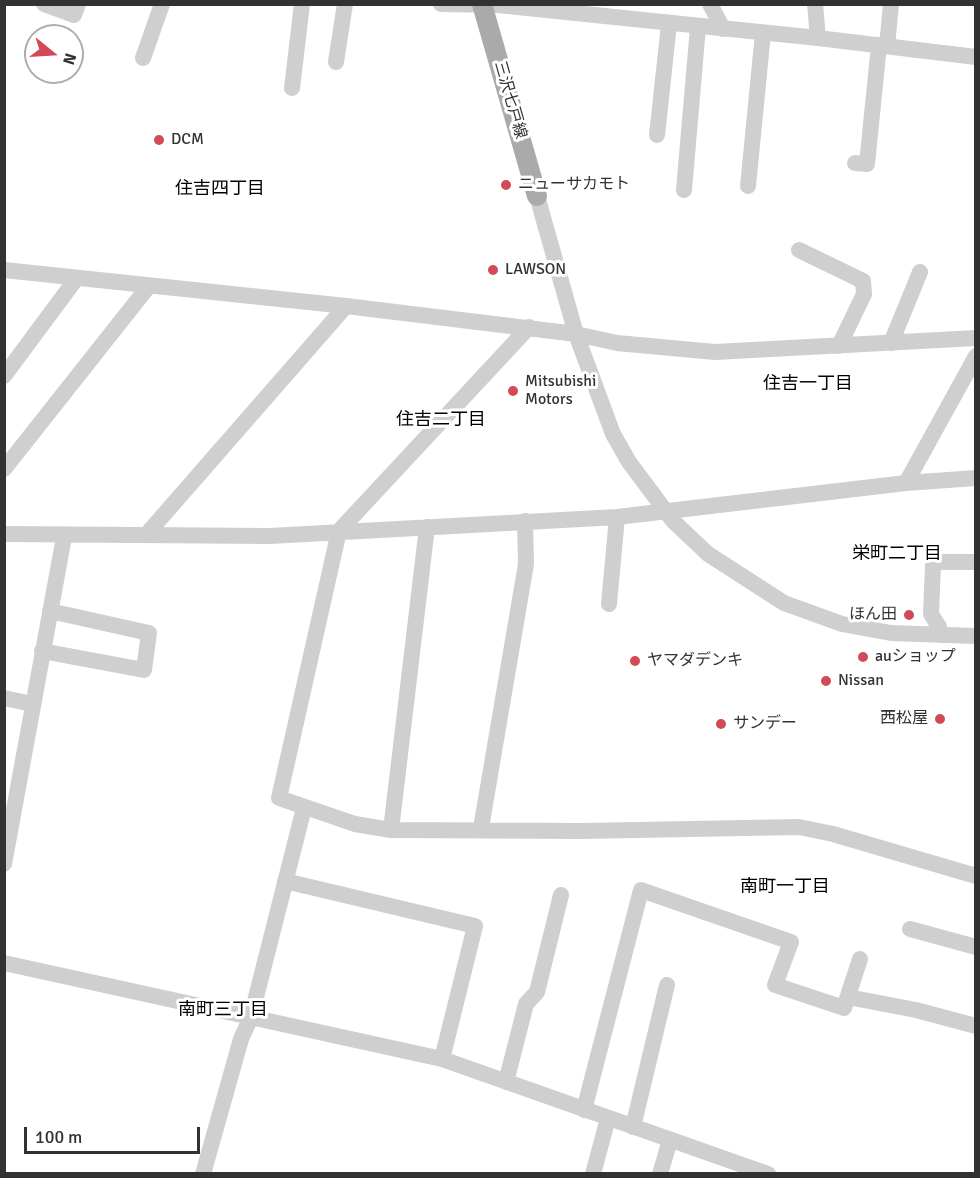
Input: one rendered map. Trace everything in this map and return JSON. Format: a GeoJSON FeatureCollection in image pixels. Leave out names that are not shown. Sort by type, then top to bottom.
{"type":"FeatureCollection","features":[{"type":"Feature","properties":{"kind":"main road","name":"三沢七戸線"},"geometry":{"type":"LineString","coordinates":[[482,5],[537,196]]}},
{"type":"Feature","properties":{"kind":"street"},"geometry":{"type":"LineString","coordinates":[[44,4],[74,15],[78,4]]}},
{"type":"Feature","properties":{"kind":"street"},"geometry":{"type":"LineString","coordinates":[[142,58],[162,4]]}},
{"type":"Feature","properties":{"kind":"street"},"geometry":{"type":"LineString","coordinates":[[292,88],[302,4]]}},
{"type":"Feature","properties":{"kind":"street"},"geometry":{"type":"LineString","coordinates":[[336,62],[345,4]]}},
{"type":"Feature","properties":{"kind":"street"},"geometry":{"type":"LineString","coordinates":[[441,4],[466,7],[482,5],[818,38],[975,57]]}},
{"type":"Feature","properties":{"kind":"street"},"geometry":{"type":"LineString","coordinates":[[710,4],[723,29]]}},
{"type":"Feature","properties":{"kind":"street"},"geometry":{"type":"LineString","coordinates":[[815,4],[818,38]]}},
{"type":"Feature","properties":{"kind":"street"},"geometry":{"type":"LineString","coordinates":[[855,163],[867,164],[883,45],[891,4]]}},
{"type":"Feature","properties":{"kind":"street"},"geometry":{"type":"LineString","coordinates":[[657,135],[669,24]]}},
{"type":"Feature","properties":{"kind":"street"},"geometry":{"type":"LineString","coordinates":[[684,190],[698,27]]}},
{"type":"Feature","properties":{"kind":"street"},"geometry":{"type":"LineString","coordinates":[[748,186],[763,33]]}},
{"type":"Feature","properties":{"kind":"street"},"geometry":{"type":"LineString","coordinates":[[537,196],[576,334],[613,434],[629,462],[666,511],[708,554],[784,603],[842,624],[891,633],[975,636]]}},
{"type":"Feature","properties":{"kind":"street"},"geometry":{"type":"LineString","coordinates":[[799,250],[863,281],[864,294],[839,346]]}},
{"type":"Feature","properties":{"kind":"street"},"geometry":{"type":"LineString","coordinates":[[4,270],[529,327],[617,343],[685,352],[975,338]]}},
{"type":"Feature","properties":{"kind":"street"},"geometry":{"type":"LineString","coordinates":[[891,343],[920,272]]}},
{"type":"Feature","properties":{"kind":"street"},"geometry":{"type":"LineString","coordinates":[[4,376],[76,279]]}},
{"type":"Feature","properties":{"kind":"street"},"geometry":{"type":"LineString","coordinates":[[4,470],[148,287]]}},
{"type":"Feature","properties":{"kind":"street"},"geometry":{"type":"LineString","coordinates":[[146,536],[346,306]]}},
{"type":"Feature","properties":{"kind":"street"},"geometry":{"type":"LineString","coordinates":[[529,327],[339,531],[279,798],[355,824],[391,830],[481,828],[582,831],[799,827],[832,834],[975,876]]}},
{"type":"Feature","properties":{"kind":"street"},"geometry":{"type":"LineString","coordinates":[[906,483],[975,356]]}},
{"type":"Feature","properties":{"kind":"street"},"geometry":{"type":"LineString","coordinates":[[4,534],[64,537],[270,536],[617,517],[906,483],[975,478]]}},
{"type":"Feature","properties":{"kind":"street"},"geometry":{"type":"LineString","coordinates":[[609,604],[617,517]]}},
{"type":"Feature","properties":{"kind":"street"},"geometry":{"type":"LineString","coordinates":[[481,828],[526,564],[525,521]]}},
{"type":"Feature","properties":{"kind":"street"},"geometry":{"type":"LineString","coordinates":[[391,830],[427,527]]}},
{"type":"Feature","properties":{"kind":"street"},"geometry":{"type":"LineString","coordinates":[[4,864],[64,537]]}},
{"type":"Feature","properties":{"kind":"street"},"geometry":{"type":"LineString","coordinates":[[939,635],[939,627],[931,614],[933,570],[938,566],[975,564]]}},
{"type":"Feature","properties":{"kind":"street"},"geometry":{"type":"LineString","coordinates":[[42,651],[144,670],[150,633],[50,611]]}},
{"type":"Feature","properties":{"kind":"street"},"geometry":{"type":"LineString","coordinates":[[4,698],[32,704]]}},
{"type":"Feature","properties":{"kind":"street"},"geometry":{"type":"LineString","coordinates":[[203,1173],[241,1039],[251,1017],[304,808]]}},
{"type":"Feature","properties":{"kind":"street"},"geometry":{"type":"LineString","coordinates":[[285,881],[476,926],[442,1059]]}},
{"type":"Feature","properties":{"kind":"street"},"geometry":{"type":"LineString","coordinates":[[584,1110],[641,890],[791,942],[775,985],[844,1008],[860,959]]}},
{"type":"Feature","properties":{"kind":"street"},"geometry":{"type":"LineString","coordinates":[[506,1082],[526,1004],[537,993],[561,895]]}},
{"type":"Feature","properties":{"kind":"street"},"geometry":{"type":"LineString","coordinates":[[910,929],[975,946]]}},
{"type":"Feature","properties":{"kind":"street"},"geometry":{"type":"LineString","coordinates":[[4,963],[442,1059],[670,1140],[744,1170],[768,1173]]}},
{"type":"Feature","properties":{"kind":"street"},"geometry":{"type":"LineString","coordinates":[[633,1127],[667,985]]}},
{"type":"Feature","properties":{"kind":"street"},"geometry":{"type":"LineString","coordinates":[[848,997],[916,1010],[975,1026]]}},
{"type":"Feature","properties":{"kind":"street"},"geometry":{"type":"LineString","coordinates":[[593,1173],[608,1118]]}},
{"type":"Feature","properties":{"kind":"street"},"geometry":{"type":"LineString","coordinates":[[660,1173],[670,1140]]}},
{"type":"Feature","properties":{"kind":"place","name":"DCM"},"geometry":{"type":"Point","coordinates":[159,140]}},
{"type":"Feature","properties":{"kind":"place","name":"ニューサカモト"},"geometry":{"type":"Point","coordinates":[506,185]}},
{"type":"Feature","properties":{"kind":"place","name":"LAWSON"},"geometry":{"type":"Point","coordinates":[493,270]}},
{"type":"Feature","properties":{"kind":"place","name":"Mitsubishi Motors"},"geometry":{"type":"Point","coordinates":[513,391]}},
{"type":"Feature","properties":{"kind":"place","name":"ほん田"},"geometry":{"type":"Point","coordinates":[909,615]}},
{"type":"Feature","properties":{"kind":"place","name":"auショップ"},"geometry":{"type":"Point","coordinates":[863,657]}},
{"type":"Feature","properties":{"kind":"place","name":"ヤマダデンキ"},"geometry":{"type":"Point","coordinates":[635,661]}},
{"type":"Feature","properties":{"kind":"place","name":"Nissan"},"geometry":{"type":"Point","coordinates":[826,681]}},
{"type":"Feature","properties":{"kind":"place","name":"西松屋"},"geometry":{"type":"Point","coordinates":[940,719]}},
{"type":"Feature","properties":{"kind":"place","name":"サンデー"},"geometry":{"type":"Point","coordinates":[721,724]}},
{"type":"Feature","properties":{"kind":"district","name":"住吉四丁目"},"geometry":{"type":"Point","coordinates":[220,189]}},
{"type":"Feature","properties":{"kind":"district","name":"住吉一丁目"},"geometry":{"type":"Point","coordinates":[808,384]}},
{"type":"Feature","properties":{"kind":"district","name":"住吉二丁目"},"geometry":{"type":"Point","coordinates":[441,420]}},
{"type":"Feature","properties":{"kind":"district","name":"栄町二丁目"},"geometry":{"type":"Point","coordinates":[897,554]}},
{"type":"Feature","properties":{"kind":"district","name":"南町一丁目"},"geometry":{"type":"Point","coordinates":[785,887]}},
{"type":"Feature","properties":{"kind":"district","name":"南町三丁目"},"geometry":{"type":"Point","coordinates":[223,1010]}}]}
